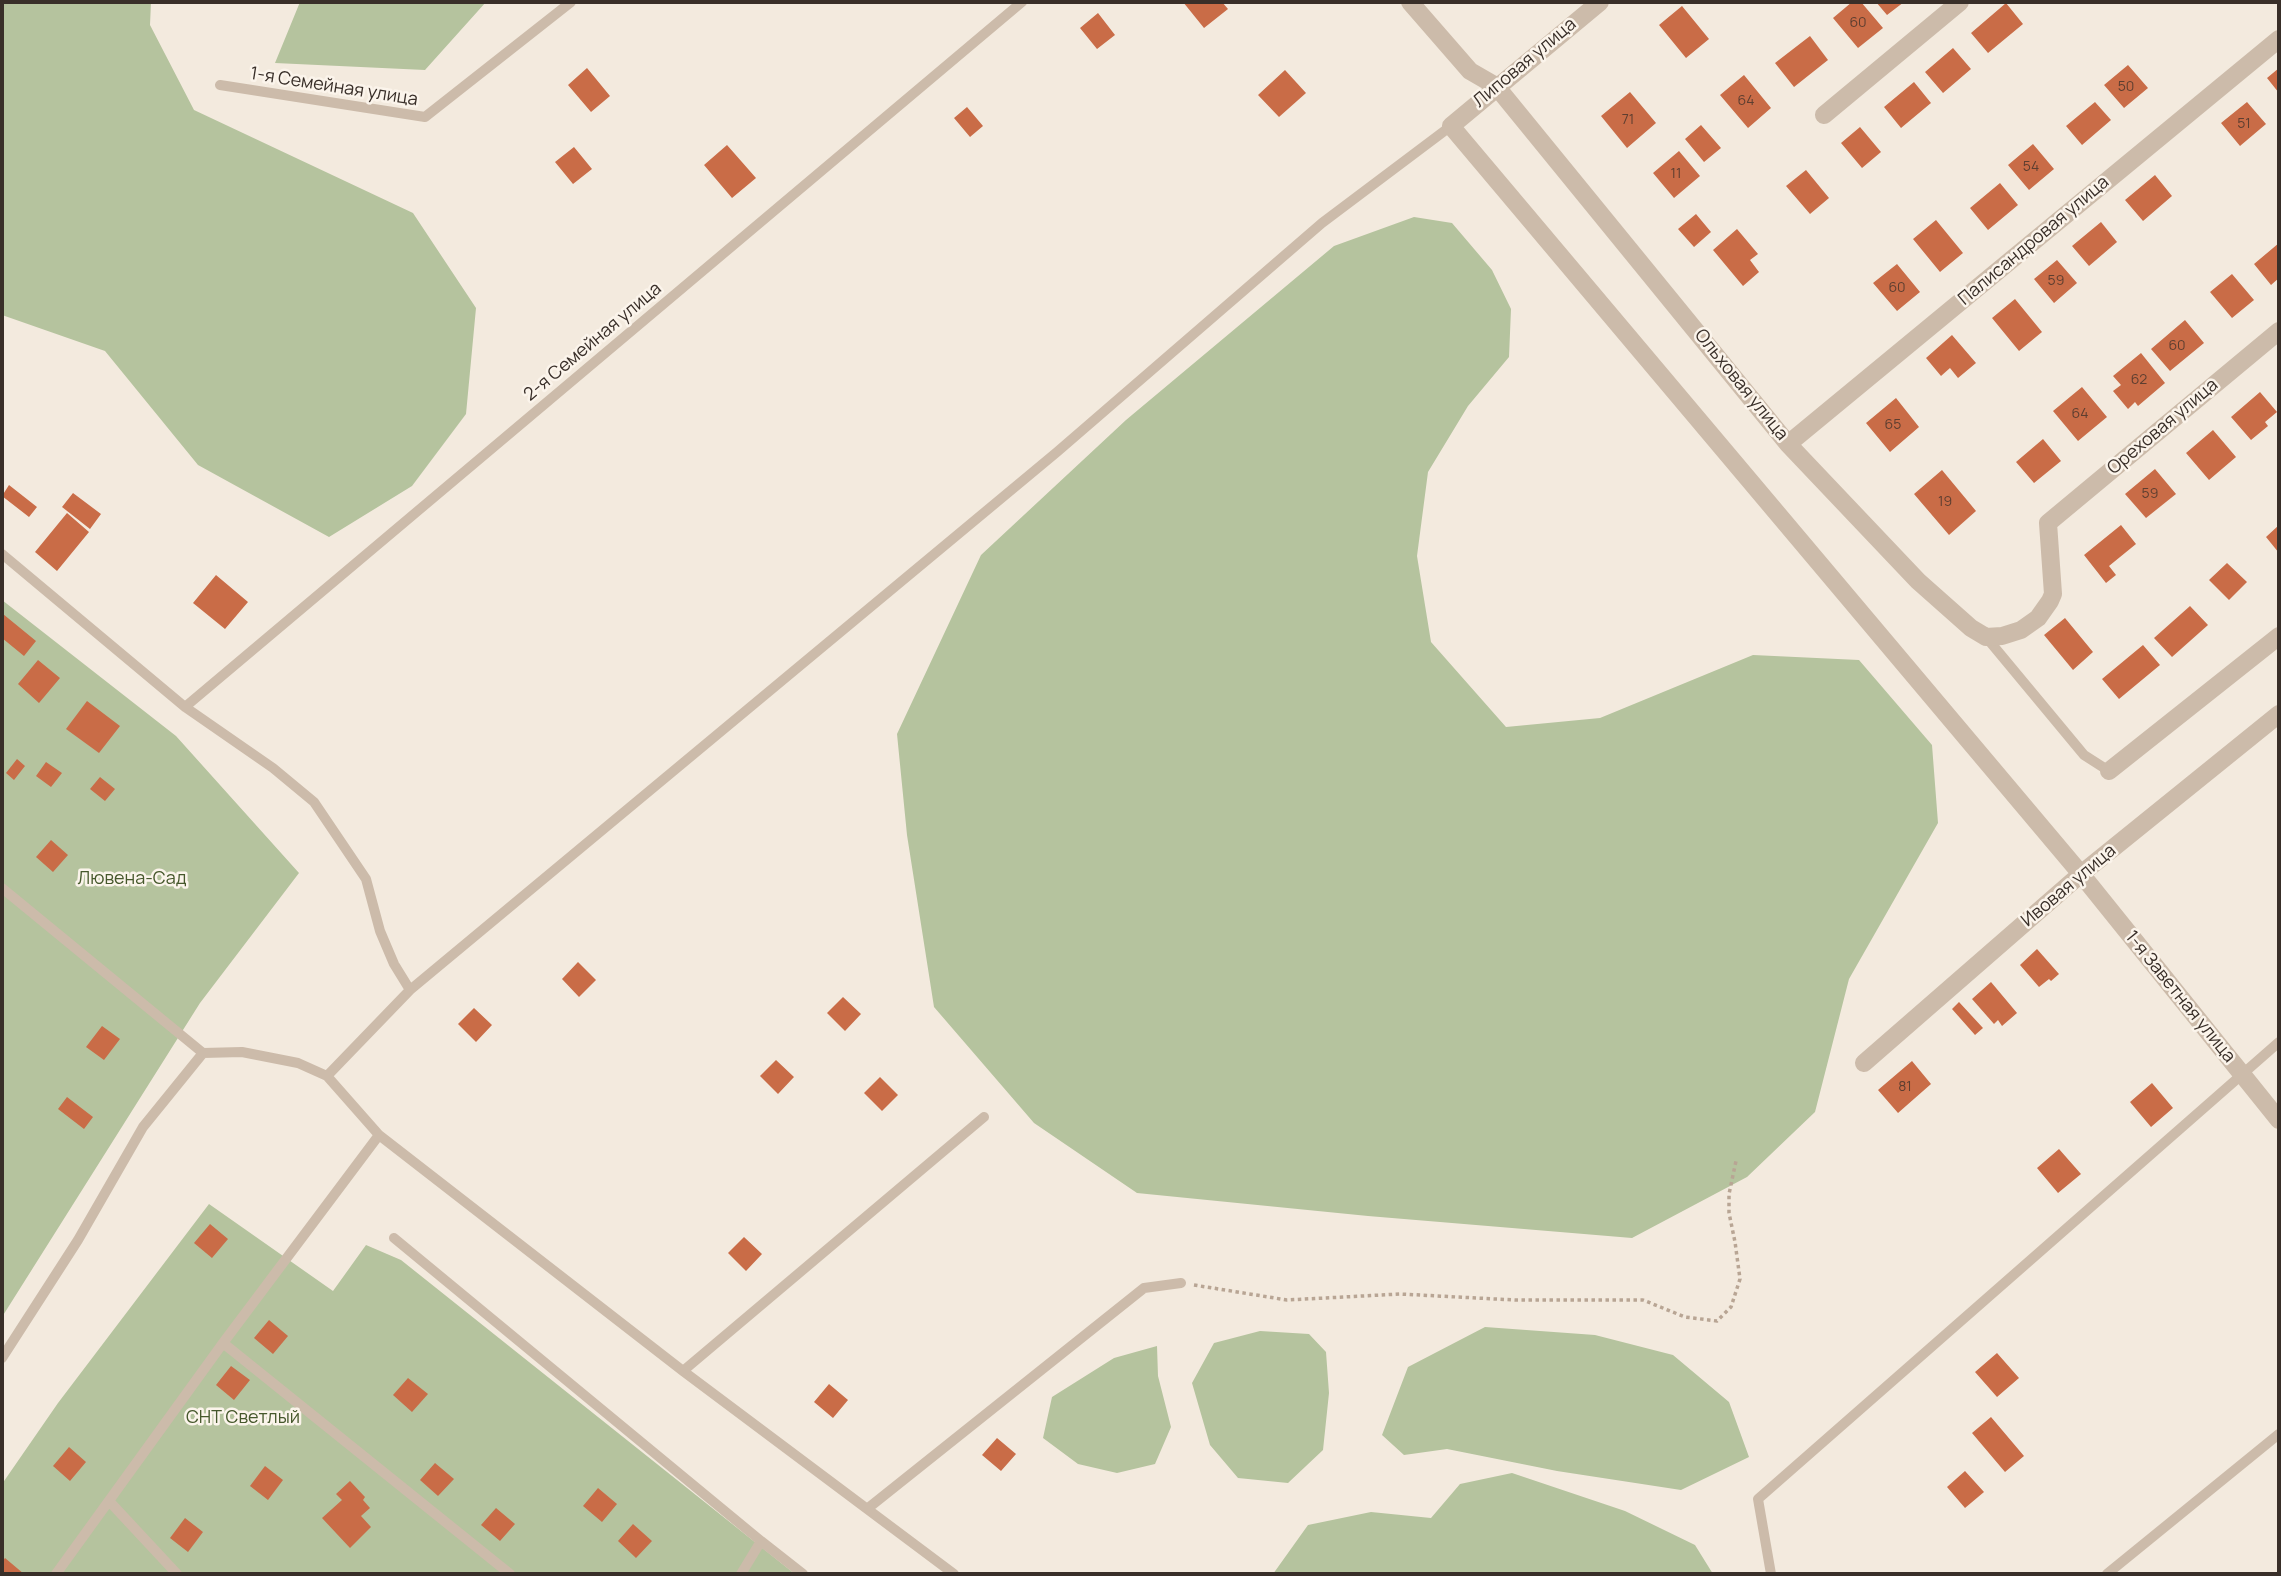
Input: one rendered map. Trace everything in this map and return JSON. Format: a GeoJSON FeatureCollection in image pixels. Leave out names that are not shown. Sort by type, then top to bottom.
{"type":"FeatureCollection","features":[{"type":"Feature","properties":{"kind":"street","name":"Ольховая улица"},"geometry":{"type":"LineString","coordinates":[[1410,2],[1470,71],[1496,86],[1788,444],[1918,581],[1971,628],[1986,637]]}},
{"type":"Feature","properties":{"kind":"street","name":"Липовая улица"},"geometry":{"type":"LineString","coordinates":[[1451,125],[1600,2]]}},
{"type":"Feature","properties":{"kind":"street"},"geometry":{"type":"LineString","coordinates":[[1824,115],[1960,2]]}},
{"type":"Feature","properties":{"kind":"street","name":"Палисандровая улица"},"geometry":{"type":"LineString","coordinates":[[1788,444],[2279,39]]}},
{"type":"Feature","properties":{"kind":"street","name":"1-я Заветная улица"},"geometry":{"type":"LineString","coordinates":[[1451,125],[2081,874],[2279,1120]]}},
{"type":"Feature","properties":{"kind":"street","name":"Ореховая улица"},"geometry":{"type":"LineString","coordinates":[[1986,637],[2002,636],[2021,629],[2038,618],[2050,601],[2053,594],[2048,523],[2279,331]]}},
{"type":"Feature","properties":{"kind":"street"},"geometry":{"type":"LineString","coordinates":[[2109,771],[2279,636]]}},
{"type":"Feature","properties":{"kind":"street","name":"Ивовая улица"},"geometry":{"type":"LineString","coordinates":[[1864,1063],[2081,874],[2279,714]]}},
{"type":"Feature","properties":{"kind":"lane","name":"1-я Семейная улица"},"geometry":{"type":"LineString","coordinates":[[220,85],[425,117],[571,2]]}},
{"type":"Feature","properties":{"kind":"lane","name":"2-я Семейная улица"},"geometry":{"type":"LineString","coordinates":[[185,707],[1022,2]]}},
{"type":"Feature","properties":{"kind":"lane"},"geometry":{"type":"LineString","coordinates":[[327,1076],[410,990],[1047,461],[1322,223],[1451,125]]}},
{"type":"Feature","properties":{"kind":"lane"},"geometry":{"type":"LineString","coordinates":[[2,554],[185,707],[273,768],[314,803],[366,878],[380,931],[394,964],[410,990]]}},
{"type":"Feature","properties":{"kind":"lane"},"geometry":{"type":"LineString","coordinates":[[1986,637],[2084,755],[2100,768],[2109,771]]}},
{"type":"Feature","properties":{"kind":"lane"},"geometry":{"type":"LineString","coordinates":[[2,888],[204,1053],[242,1052],[298,1063],[327,1076],[379,1135],[683,1371],[954,1574]]}},
{"type":"Feature","properties":{"kind":"lane"},"geometry":{"type":"LineString","coordinates":[[1771,1574],[1758,1499],[2279,1042]]}},
{"type":"Feature","properties":{"kind":"lane"},"geometry":{"type":"LineString","coordinates":[[2,1358],[78,1240],[144,1127],[204,1053]]}},
{"type":"Feature","properties":{"kind":"lane"},"geometry":{"type":"LineString","coordinates":[[683,1371],[984,1117]]}},
{"type":"Feature","properties":{"kind":"lane"},"geometry":{"type":"LineString","coordinates":[[57,1574],[223,1343],[379,1135]]}},
{"type":"Feature","properties":{"kind":"lane"},"geometry":{"type":"LineString","coordinates":[[394,1238],[803,1574]]}},
{"type":"Feature","properties":{"kind":"lane"},"geometry":{"type":"LineString","coordinates":[[867,1509],[1144,1288],[1181,1283]]}},
{"type":"Feature","properties":{"kind":"lane"},"geometry":{"type":"LineString","coordinates":[[223,1343],[510,1574]]}},
{"type":"Feature","properties":{"kind":"lane"},"geometry":{"type":"LineString","coordinates":[[2107,1574],[2279,1434]]}},
{"type":"Feature","properties":{"kind":"lane"},"geometry":{"type":"LineString","coordinates":[[109,1501],[177,1574]]}},
{"type":"Feature","properties":{"kind":"lane"},"geometry":{"type":"LineString","coordinates":[[741,1574],[761,1541]]}},
{"type":"Feature","properties":{"kind":"path"},"geometry":{"type":"LineString","coordinates":[[1181,1283],[1287,1300],[1401,1294],[1516,1300],[1643,1300],[1685,1317],[1717,1321],[1731,1307],[1740,1279],[1728,1213],[1736,1161]]}},
{"type":"Feature","properties":{"kind":"green space"},"geometry":{"type":"Polygon","coordinates":[[[2,2],[151,2],[150,25],[194,110],[413,213],[476,308],[466,414],[412,486],[329,537],[198,465],[105,351],[2,315],[2,2]]]}},
{"type":"Feature","properties":{"kind":"green space"},"geometry":{"type":"Polygon","coordinates":[[[300,2],[486,2],[425,70],[275,63],[300,2]]]}},
{"type":"Feature","properties":{"kind":"green space"},"geometry":{"type":"Polygon","coordinates":[[[1414,217],[1452,223],[1492,270],[1511,309],[1509,357],[1468,406],[1428,472],[1417,556],[1431,642],[1506,727],[1600,718],[1753,655],[1859,660],[1932,745],[1938,823],[1849,979],[1815,1112],[1747,1177],[1632,1238],[1137,1193],[1034,1123],[934,1007],[907,835],[897,734],[981,555],[1126,420],[1334,246],[1414,217]]]}},
{"type":"Feature","properties":{"kind":"green space","name":"Лювена-Сад"},"geometry":{"type":"Polygon","coordinates":[[[2,600],[176,736],[299,873],[200,1003],[2,1317],[2,600]]]}},
{"type":"Feature","properties":{"kind":"green space","name":"СНТ Светлый"},"geometry":{"type":"Polygon","coordinates":[[[209,1204],[333,1291],[366,1245],[401,1260],[795,1574],[2,1574],[2,1484],[58,1403],[209,1204]]]}},
{"type":"Feature","properties":{"kind":"green space"},"geometry":{"type":"Polygon","coordinates":[[[1485,1327],[1595,1335],[1673,1355],[1729,1402],[1749,1457],[1681,1490],[1557,1471],[1447,1449],[1404,1455],[1382,1435],[1408,1367],[1485,1327]]]}},
{"type":"Feature","properties":{"kind":"green space"},"geometry":{"type":"Polygon","coordinates":[[[1260,1331],[1309,1334],[1326,1352],[1329,1393],[1323,1450],[1288,1483],[1238,1478],[1210,1445],[1192,1383],[1214,1343],[1260,1331]]]}},
{"type":"Feature","properties":{"kind":"green space"},"geometry":{"type":"Polygon","coordinates":[[[1157,1346],[1158,1376],[1171,1427],[1155,1464],[1117,1473],[1078,1464],[1043,1438],[1052,1397],[1114,1358],[1157,1346]]]}},
{"type":"Feature","properties":{"kind":"green space"},"geometry":{"type":"Polygon","coordinates":[[[1512,1473],[1625,1511],[1695,1545],[1713,1574],[1273,1574],[1308,1525],[1371,1512],[1431,1518],[1460,1484],[1512,1473]]]}},
{"type":"Feature","properties":{"kind":"building"},"geometry":{"type":"Polygon","coordinates":[[[1183,2],[1222,2],[1228,9],[1204,28],[1183,2]]]}},
{"type":"Feature","properties":{"kind":"building"},"geometry":{"type":"Polygon","coordinates":[[[1852,2],[1861,2],[1883,28],[1858,48],[1833,18],[1852,2]]]}},
{"type":"Feature","properties":{"kind":"building"},"geometry":{"type":"Polygon","coordinates":[[[1876,2],[1904,2],[1887,15],[1876,2]]]}},
{"type":"Feature","properties":{"kind":"building"},"geometry":{"type":"Polygon","coordinates":[[[2006,3],[2023,24],[1988,53],[1971,33],[2006,3]]]}},
{"type":"Feature","properties":{"kind":"building"},"geometry":{"type":"Polygon","coordinates":[[[1682,6],[1709,39],[1686,58],[1659,25],[1682,6]]]}},
{"type":"Feature","properties":{"kind":"building"},"geometry":{"type":"Polygon","coordinates":[[[1098,13],[1115,35],[1097,49],[1080,28],[1098,13]]]}},
{"type":"Feature","properties":{"kind":"building"},"geometry":{"type":"Polygon","coordinates":[[[1810,36],[1828,60],[1794,87],[1775,63],[1810,36]]]}},
{"type":"Feature","properties":{"kind":"building"},"geometry":{"type":"Polygon","coordinates":[[[1953,48],[1971,69],[1943,93],[1925,72],[1953,48]]]}},
{"type":"Feature","properties":{"kind":"building"},"geometry":{"type":"Polygon","coordinates":[[[2128,65],[2148,88],[2124,108],[2104,85],[2128,65]]]}},
{"type":"Feature","properties":{"kind":"building"},"geometry":{"type":"Polygon","coordinates":[[[587,68],[610,96],[591,112],[568,85],[587,68]]]}},
{"type":"Feature","properties":{"kind":"building"},"geometry":{"type":"Polygon","coordinates":[[[2279,68],[2279,93],[2267,78],[2279,68]]]}},
{"type":"Feature","properties":{"kind":"building"},"geometry":{"type":"Polygon","coordinates":[[[1285,70],[1306,93],[1279,117],[1258,95],[1285,70]]]}},
{"type":"Feature","properties":{"kind":"building"},"geometry":{"type":"Polygon","coordinates":[[[1744,75],[1771,108],[1748,128],[1720,95],[1744,75]]]}},
{"type":"Feature","properties":{"kind":"building"},"geometry":{"type":"Polygon","coordinates":[[[1914,82],[1931,103],[1901,128],[1884,107],[1914,82]]]}},
{"type":"Feature","properties":{"kind":"building"},"geometry":{"type":"Polygon","coordinates":[[[1630,92],[1656,123],[1627,148],[1601,116],[1630,92]]]}},
{"type":"Feature","properties":{"kind":"building"},"geometry":{"type":"Polygon","coordinates":[[[2095,102],[2111,120],[2082,145],[2066,126],[2095,102]]]}},
{"type":"Feature","properties":{"kind":"building"},"geometry":{"type":"Polygon","coordinates":[[[2247,102],[2266,124],[2240,146],[2221,123],[2247,102]]]}},
{"type":"Feature","properties":{"kind":"building"},"geometry":{"type":"Polygon","coordinates":[[[967,107],[983,126],[970,137],[954,118],[967,107]]]}},
{"type":"Feature","properties":{"kind":"building"},"geometry":{"type":"Polygon","coordinates":[[[1701,125],[1721,148],[1704,162],[1685,139],[1701,125]]]}},
{"type":"Feature","properties":{"kind":"building"},"geometry":{"type":"Polygon","coordinates":[[[1860,127],[1881,152],[1862,168],[1841,143],[1860,127]]]}},
{"type":"Feature","properties":{"kind":"building"},"geometry":{"type":"Polygon","coordinates":[[[2033,144],[2054,169],[2029,190],[2008,165],[2033,144]]]}},
{"type":"Feature","properties":{"kind":"building"},"geometry":{"type":"Polygon","coordinates":[[[727,145],[756,178],[732,198],[704,165],[727,145]]]}},
{"type":"Feature","properties":{"kind":"building"},"geometry":{"type":"Polygon","coordinates":[[[574,147],[592,169],[573,184],[555,162],[574,147]]]}},
{"type":"Feature","properties":{"kind":"building"},"geometry":{"type":"Polygon","coordinates":[[[1679,151],[1700,176],[1674,198],[1653,173],[1679,151]]]}},
{"type":"Feature","properties":{"kind":"building"},"geometry":{"type":"Polygon","coordinates":[[[1806,170],[1829,198],[1810,214],[1786,186],[1806,170]]]}},
{"type":"Feature","properties":{"kind":"building"},"geometry":{"type":"Polygon","coordinates":[[[2155,175],[2172,196],[2143,221],[2125,200],[2155,175]]]}},
{"type":"Feature","properties":{"kind":"building"},"geometry":{"type":"Polygon","coordinates":[[[2000,183],[2018,205],[1988,230],[1970,208],[2000,183]]]}},
{"type":"Feature","properties":{"kind":"building"},"geometry":{"type":"Polygon","coordinates":[[[1696,214],[1711,232],[1694,247],[1678,229],[1696,214]]]}},
{"type":"Feature","properties":{"kind":"building"},"geometry":{"type":"Polygon","coordinates":[[[1936,220],[1963,253],[1940,272],[1913,239],[1936,220]]]}},
{"type":"Feature","properties":{"kind":"building"},"geometry":{"type":"Polygon","coordinates":[[[2101,222],[2117,242],[2089,266],[2072,246],[2101,222]]]}},
{"type":"Feature","properties":{"kind":"building"},"geometry":{"type":"Polygon","coordinates":[[[1737,229],[1758,254],[1750,260],[1759,272],[1743,286],[1713,250],[1737,229]]]}},
{"type":"Feature","properties":{"kind":"building"},"geometry":{"type":"Polygon","coordinates":[[[2279,243],[2279,278],[2271,285],[2254,264],[2279,243]]]}},
{"type":"Feature","properties":{"kind":"building"},"geometry":{"type":"Polygon","coordinates":[[[2057,260],[2077,283],[2054,303],[2034,279],[2057,260]]]}},
{"type":"Feature","properties":{"kind":"building"},"geometry":{"type":"Polygon","coordinates":[[[1897,264],[1920,292],[1897,311],[1873,283],[1897,264]]]}},
{"type":"Feature","properties":{"kind":"building"},"geometry":{"type":"Polygon","coordinates":[[[2232,274],[2254,300],[2232,318],[2210,292],[2232,274]]]}},
{"type":"Feature","properties":{"kind":"building"},"geometry":{"type":"Polygon","coordinates":[[[2015,299],[2042,332],[2019,351],[1992,318],[2015,299]]]}},
{"type":"Feature","properties":{"kind":"building"},"geometry":{"type":"Polygon","coordinates":[[[2185,320],[2204,343],[2170,371],[2151,349],[2185,320]]]}},
{"type":"Feature","properties":{"kind":"building"},"geometry":{"type":"Polygon","coordinates":[[[1952,335],[1976,363],[1958,378],[1950,368],[1941,376],[1926,358],[1952,335]]]}},
{"type":"Feature","properties":{"kind":"building"},"geometry":{"type":"Polygon","coordinates":[[[2141,353],[2165,383],[2138,406],[2135,402],[2128,409],[2113,391],[2121,385],[2113,376],[2141,353]]]}},
{"type":"Feature","properties":{"kind":"building"},"geometry":{"type":"Polygon","coordinates":[[[2082,387],[2107,417],[2078,441],[2053,411],[2082,387]]]}},
{"type":"Feature","properties":{"kind":"building"},"geometry":{"type":"Polygon","coordinates":[[[2260,392],[2277,412],[2265,422],[2268,426],[2251,440],[2231,417],[2260,392]]]}},
{"type":"Feature","properties":{"kind":"building"},"geometry":{"type":"Polygon","coordinates":[[[1896,398],[1919,427],[1890,452],[1866,423],[1896,398]]]}},
{"type":"Feature","properties":{"kind":"building"},"geometry":{"type":"Polygon","coordinates":[[[2213,430],[2236,457],[2209,480],[2186,453],[2213,430]]]}},
{"type":"Feature","properties":{"kind":"building"},"geometry":{"type":"Polygon","coordinates":[[[2043,439],[2061,461],[2034,483],[2016,462],[2043,439]]]}},
{"type":"Feature","properties":{"kind":"building"},"geometry":{"type":"Polygon","coordinates":[[[2155,469],[2176,494],[2146,518],[2125,494],[2155,469]]]}},
{"type":"Feature","properties":{"kind":"building"},"geometry":{"type":"Polygon","coordinates":[[[1942,470],[1976,511],[1949,535],[1914,494],[1942,470]]]}},
{"type":"Feature","properties":{"kind":"building"},"geometry":{"type":"Polygon","coordinates":[[[9,485],[37,507],[29,517],[2,496],[9,485]]]}},
{"type":"Feature","properties":{"kind":"building"},"geometry":{"type":"Polygon","coordinates":[[[73,493],[101,514],[90,529],[62,507],[73,493]]]}},
{"type":"Feature","properties":{"kind":"building"},"geometry":{"type":"Polygon","coordinates":[[[67,513],[89,532],[57,571],[35,552],[67,513]]]}},
{"type":"Feature","properties":{"kind":"building"},"geometry":{"type":"Polygon","coordinates":[[[2121,525],[2136,544],[2109,566],[2116,575],[2106,583],[2084,555],[2121,525]]]}},
{"type":"Feature","properties":{"kind":"building"},"geometry":{"type":"Polygon","coordinates":[[[2279,525],[2279,553],[2266,537],[2279,525]]]}},
{"type":"Feature","properties":{"kind":"building"},"geometry":{"type":"Polygon","coordinates":[[[2227,563],[2247,582],[2229,600],[2209,580],[2227,563]]]}},
{"type":"Feature","properties":{"kind":"building"},"geometry":{"type":"Polygon","coordinates":[[[216,575],[248,602],[225,629],[193,603],[216,575]]]}},
{"type":"Feature","properties":{"kind":"building"},"geometry":{"type":"Polygon","coordinates":[[[2190,606],[2208,625],[2172,657],[2154,638],[2190,606]]]}},
{"type":"Feature","properties":{"kind":"building"},"geometry":{"type":"Polygon","coordinates":[[[3,614],[36,641],[24,656],[2,638],[3,614]]]}},
{"type":"Feature","properties":{"kind":"building"},"geometry":{"type":"Polygon","coordinates":[[[2065,618],[2093,652],[2073,670],[2044,635],[2065,618]]]}},
{"type":"Feature","properties":{"kind":"building"},"geometry":{"type":"Polygon","coordinates":[[[2143,645],[2160,665],[2119,699],[2102,679],[2143,645]]]}},
{"type":"Feature","properties":{"kind":"building"},"geometry":{"type":"Polygon","coordinates":[[[38,660],[60,678],[39,703],[18,684],[38,660]]]}},
{"type":"Feature","properties":{"kind":"building"},"geometry":{"type":"Polygon","coordinates":[[[87,701],[120,726],[99,753],[66,729],[87,701]]]}},
{"type":"Feature","properties":{"kind":"building"},"geometry":{"type":"Polygon","coordinates":[[[17,759],[25,766],[14,780],[6,773],[17,759]]]}},
{"type":"Feature","properties":{"kind":"building"},"geometry":{"type":"Polygon","coordinates":[[[46,762],[62,773],[51,787],[36,776],[46,762]]]}},
{"type":"Feature","properties":{"kind":"building"},"geometry":{"type":"Polygon","coordinates":[[[100,777],[115,789],[105,801],[90,789],[100,777]]]}},
{"type":"Feature","properties":{"kind":"building"},"geometry":{"type":"Polygon","coordinates":[[[51,840],[68,855],[53,872],[36,857],[51,840]]]}},
{"type":"Feature","properties":{"kind":"building"},"geometry":{"type":"Polygon","coordinates":[[[2037,949],[2059,974],[2039,987],[2020,965],[2037,949]]]}},
{"type":"Feature","properties":{"kind":"building"},"geometry":{"type":"Polygon","coordinates":[[[578,962],[596,980],[579,997],[562,979],[578,962]]]}},
{"type":"Feature","properties":{"kind":"building"},"geometry":{"type":"Polygon","coordinates":[[[1991,982],[2017,1013],[2002,1026],[1998,1020],[1994,1024],[1972,999],[1991,982]]]}},
{"type":"Feature","properties":{"kind":"building"},"geometry":{"type":"Polygon","coordinates":[[[843,997],[861,1014],[845,1031],[827,1013],[843,997]]]}},
{"type":"Feature","properties":{"kind":"building"},"geometry":{"type":"Polygon","coordinates":[[[1959,1002],[1983,1028],[1975,1035],[1952,1009],[1959,1002]]]}},
{"type":"Feature","properties":{"kind":"building"},"geometry":{"type":"Polygon","coordinates":[[[474,1008],[492,1025],[476,1042],[458,1024],[474,1008]]]}},
{"type":"Feature","properties":{"kind":"building"},"geometry":{"type":"Polygon","coordinates":[[[102,1026],[120,1039],[104,1060],[86,1047],[102,1026]]]}},
{"type":"Feature","properties":{"kind":"building"},"geometry":{"type":"Polygon","coordinates":[[[776,1060],[794,1077],[778,1094],[760,1076],[776,1060]]]}},
{"type":"Feature","properties":{"kind":"building"},"geometry":{"type":"Polygon","coordinates":[[[1912,1061],[1931,1084],[1898,1113],[1878,1090],[1912,1061]]]}},
{"type":"Feature","properties":{"kind":"building"},"geometry":{"type":"Polygon","coordinates":[[[880,1077],[898,1095],[882,1111],[864,1093],[880,1077]]]}},
{"type":"Feature","properties":{"kind":"building"},"geometry":{"type":"Polygon","coordinates":[[[2152,1083],[2173,1108],[2151,1127],[2130,1102],[2152,1083]]]}},
{"type":"Feature","properties":{"kind":"building"},"geometry":{"type":"Polygon","coordinates":[[[67,1097],[93,1117],[84,1129],[58,1109],[67,1097]]]}},
{"type":"Feature","properties":{"kind":"building"},"geometry":{"type":"Polygon","coordinates":[[[2059,1149],[2081,1174],[2058,1193],[2037,1168],[2059,1149]]]}},
{"type":"Feature","properties":{"kind":"building"},"geometry":{"type":"Polygon","coordinates":[[[210,1224],[228,1239],[212,1258],[194,1243],[210,1224]]]}},
{"type":"Feature","properties":{"kind":"building"},"geometry":{"type":"Polygon","coordinates":[[[744,1237],[762,1254],[746,1271],[728,1253],[744,1237]]]}},
{"type":"Feature","properties":{"kind":"building"},"geometry":{"type":"Polygon","coordinates":[[[269,1320],[288,1336],[273,1354],[254,1338],[269,1320]]]}},
{"type":"Feature","properties":{"kind":"building"},"geometry":{"type":"Polygon","coordinates":[[[1997,1353],[2019,1378],[1997,1397],[1975,1372],[1997,1353]]]}},
{"type":"Feature","properties":{"kind":"building"},"geometry":{"type":"Polygon","coordinates":[[[231,1366],[250,1380],[234,1400],[216,1385],[231,1366]]]}},
{"type":"Feature","properties":{"kind":"building"},"geometry":{"type":"Polygon","coordinates":[[[408,1378],[428,1394],[412,1412],[393,1395],[408,1378]]]}},
{"type":"Feature","properties":{"kind":"building"},"geometry":{"type":"Polygon","coordinates":[[[829,1384],[848,1400],[833,1418],[814,1402],[829,1384]]]}},
{"type":"Feature","properties":{"kind":"building"},"geometry":{"type":"Polygon","coordinates":[[[1991,1417],[2024,1456],[2005,1472],[1972,1433],[1991,1417]]]}},
{"type":"Feature","properties":{"kind":"building"},"geometry":{"type":"Polygon","coordinates":[[[997,1438],[1016,1454],[1001,1471],[982,1455],[997,1438]]]}},
{"type":"Feature","properties":{"kind":"building"},"geometry":{"type":"Polygon","coordinates":[[[69,1447],[86,1462],[70,1481],[53,1466],[69,1447]]]}},
{"type":"Feature","properties":{"kind":"building"},"geometry":{"type":"Polygon","coordinates":[[[435,1463],[454,1479],[438,1496],[420,1480],[435,1463]]]}},
{"type":"Feature","properties":{"kind":"building"},"geometry":{"type":"Polygon","coordinates":[[[265,1466],[283,1480],[268,1500],[250,1486],[265,1466]]]}},
{"type":"Feature","properties":{"kind":"building"},"geometry":{"type":"Polygon","coordinates":[[[1965,1471],[1984,1492],[1965,1508],[1947,1487],[1965,1471]]]}},
{"type":"Feature","properties":{"kind":"building"},"geometry":{"type":"Polygon","coordinates":[[[350,1481],[365,1497],[363,1500],[370,1508],[361,1516],[371,1527],[350,1548],[322,1518],[342,1500],[336,1494],[350,1481]]]}},
{"type":"Feature","properties":{"kind":"building"},"geometry":{"type":"Polygon","coordinates":[[[598,1488],[617,1504],[602,1522],[583,1506],[598,1488]]]}},
{"type":"Feature","properties":{"kind":"building"},"geometry":{"type":"Polygon","coordinates":[[[496,1508],[515,1524],[500,1541],[481,1525],[496,1508]]]}},
{"type":"Feature","properties":{"kind":"building"},"geometry":{"type":"Polygon","coordinates":[[[185,1518],[203,1532],[188,1552],[170,1538],[185,1518]]]}},
{"type":"Feature","properties":{"kind":"building"},"geometry":{"type":"Polygon","coordinates":[[[633,1524],[652,1541],[636,1558],[618,1541],[633,1524]]]}},
{"type":"Feature","properties":{"kind":"building"},"geometry":{"type":"Polygon","coordinates":[[[5,1558],[24,1574],[2,1574],[2,1562],[5,1558]]]}}]}
